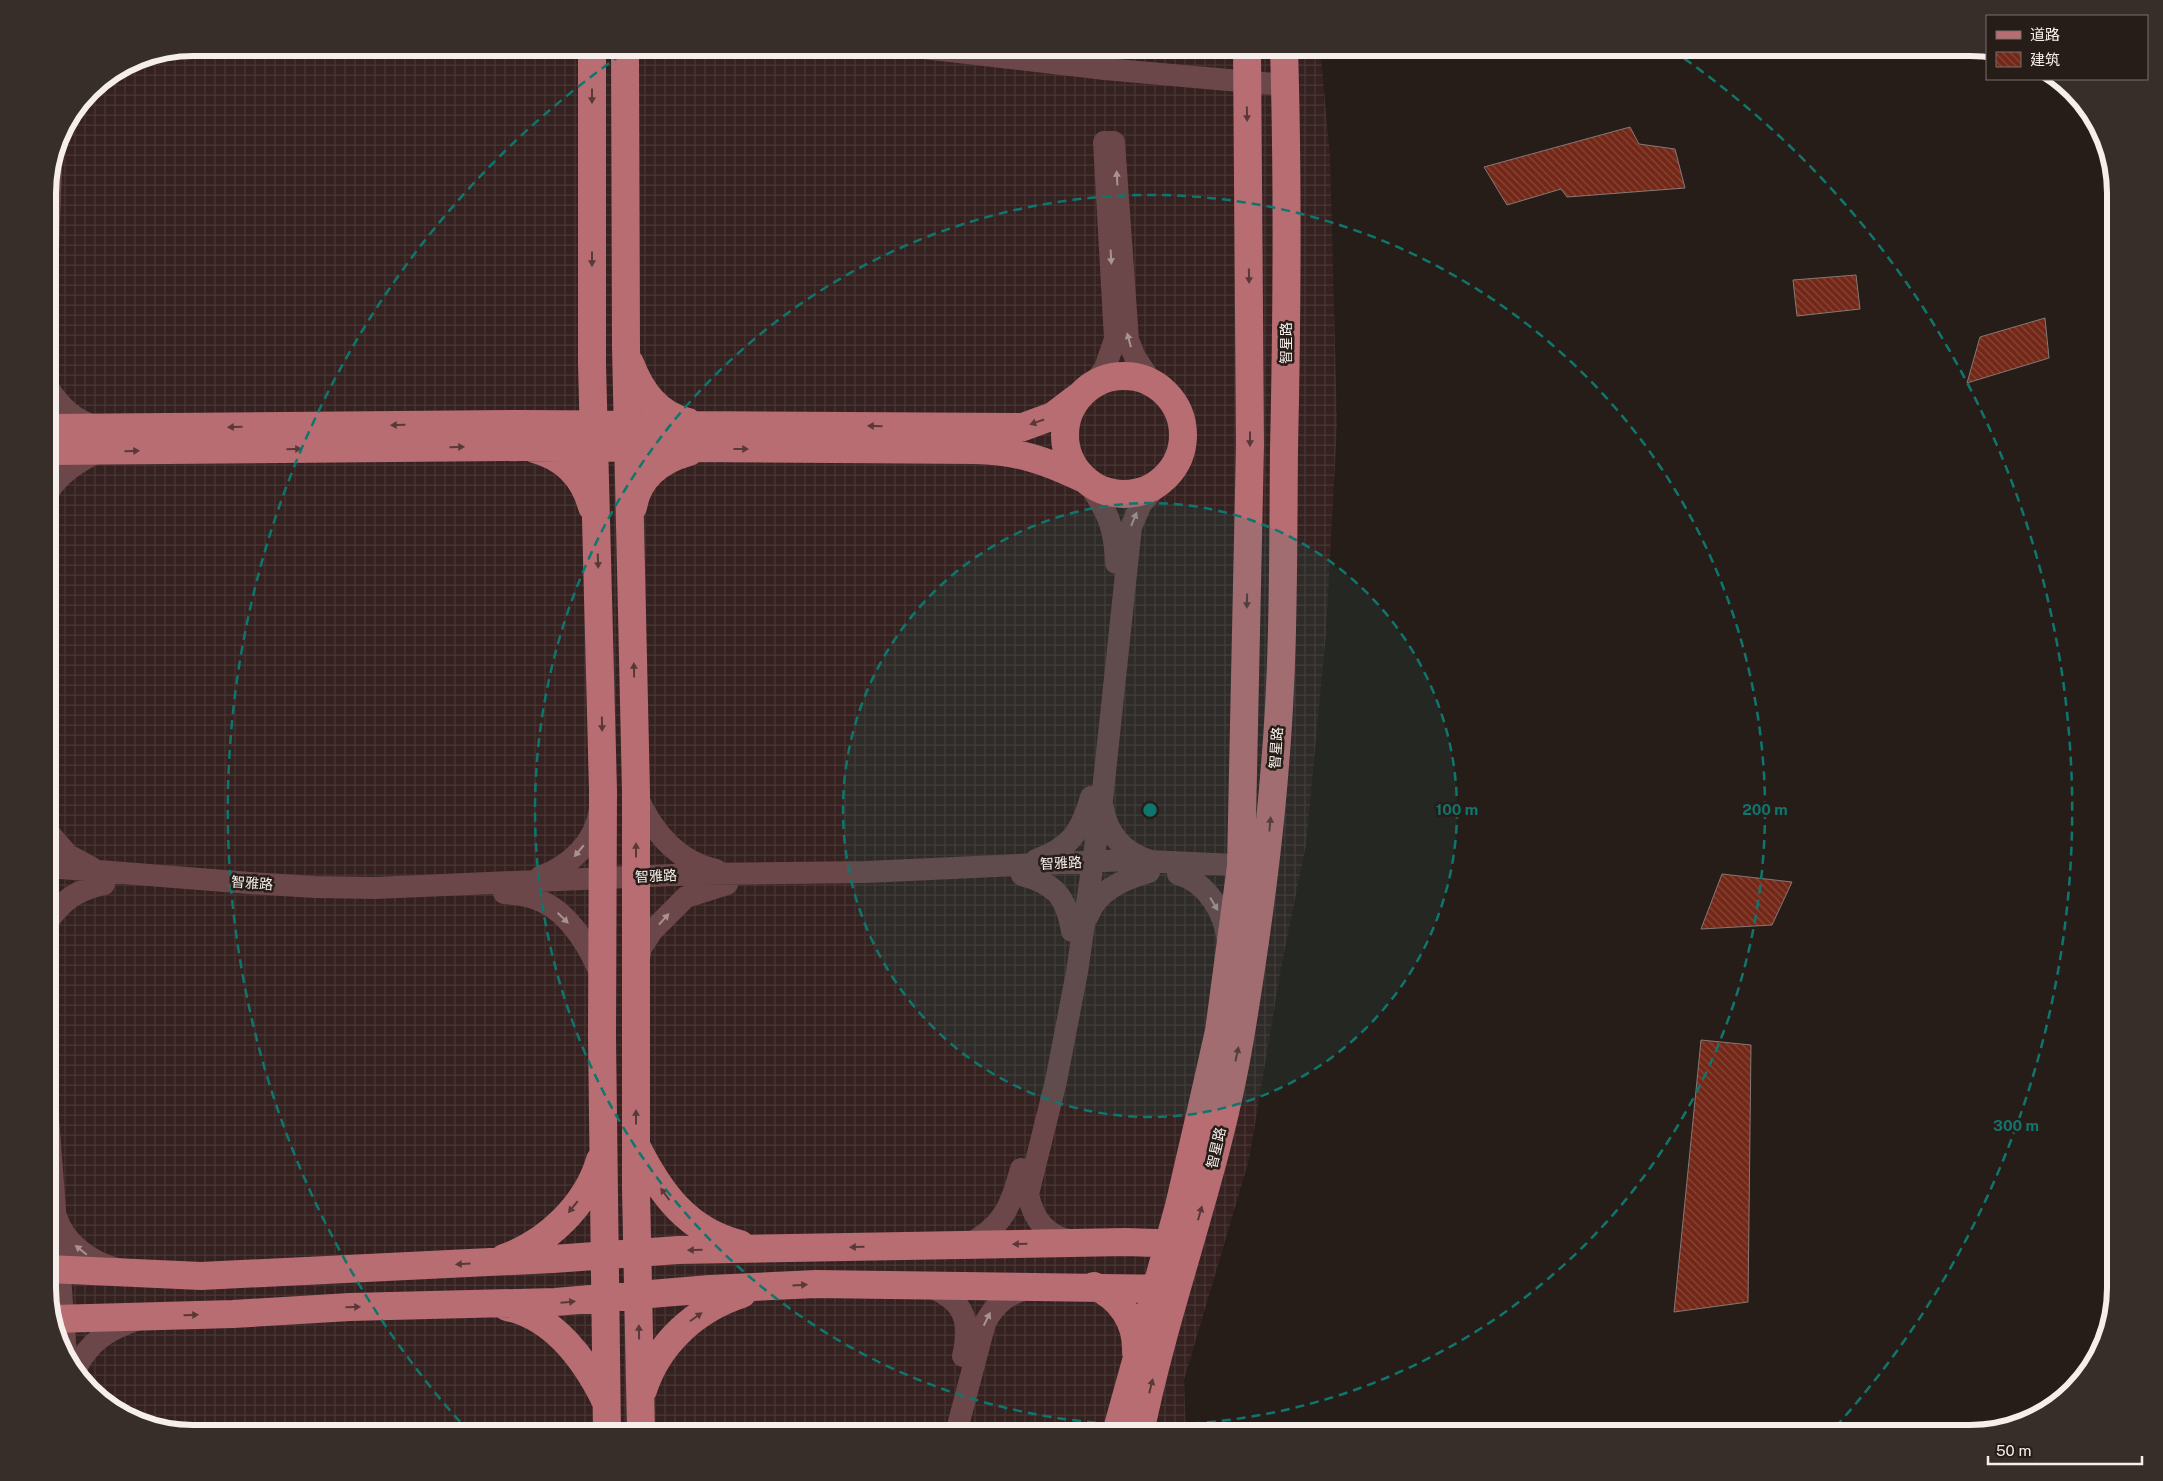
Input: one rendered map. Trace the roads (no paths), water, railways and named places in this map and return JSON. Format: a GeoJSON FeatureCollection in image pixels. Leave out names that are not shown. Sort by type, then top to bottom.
{"type":"FeatureCollection","features":[{"type":"Feature","properties":{"kind":"main road"},"geometry":{"type":"LineString","coordinates":[[591,57],[592,357],[603,791],[603,1149],[608,1425]]}},
{"type":"Feature","properties":{"kind":"main road"},"geometry":{"type":"LineString","coordinates":[[627,57],[627,356],[636,792],[636,1145],[641,1425]]}},
{"type":"Feature","properties":{"kind":"main road","name":"智星路"},"geometry":{"type":"LineString","coordinates":[[1142,1425],[1167,1289],[1240,1041],[1253,872],[1247,67]]}},
{"type":"Feature","properties":{"kind":"main road","name":"智星路"},"geometry":{"type":"LineString","coordinates":[[1179,1244],[1179,1206],[1219,1031],[1230,955],[1253,872],[1275,763],[1281,669],[1286,345],[1284,68]]}},
{"type":"Feature","properties":{"kind":"main road"},"geometry":{"type":"LineString","coordinates":[[627,356],[646,397],[663,411],[679,420],[699,437]]}},
{"type":"Feature","properties":{"kind":"main road"},"geometry":{"type":"LineString","coordinates":[[521,435],[557,415],[575,402],[588,381],[592,357]]}},
{"type":"Feature","properties":{"kind":"main road"},"geometry":{"type":"LineString","coordinates":[[57,449],[101,440],[521,435],[699,437],[1005,450],[1053,464],[1105,492],[1124,495],[1143,492],[1160,483],[1173,469],[1181,452],[1184,432],[1179,412],[1172,400],[1152,383],[1126,376],[1113,377],[1086,390],[1053,416],[1023,427],[699,437],[653,469],[642,482],[635,495],[630,526]]}},
{"type":"Feature","properties":{"kind":"main road"},"geometry":{"type":"LineString","coordinates":[[1085,481],[1075,470],[1066,453],[1064,434],[1068,414],[1086,390]]}},
{"type":"Feature","properties":{"kind":"main road"},"geometry":{"type":"LineString","coordinates":[[57,430],[101,440]]}},
{"type":"Feature","properties":{"kind":"main road"},"geometry":{"type":"LineString","coordinates":[[521,435],[571,469],[584,484],[597,522]]}},
{"type":"Feature","properties":{"kind":"main road"},"geometry":{"type":"LineString","coordinates":[[636,1145],[660,1187],[687,1219],[725,1240],[766,1249]]}},
{"type":"Feature","properties":{"kind":"main road"},"geometry":{"type":"LineString","coordinates":[[490,1262],[524,1248],[546,1235],[564,1219],[590,1184],[603,1149]]}},
{"type":"Feature","properties":{"kind":"main road"},"geometry":{"type":"LineString","coordinates":[[1121,1242],[1154,1232],[1169,1220],[1179,1206]]}},
{"type":"Feature","properties":{"kind":"main road"},"geometry":{"type":"LineString","coordinates":[[57,1275],[141,1274],[201,1276],[638,1253],[766,1249],[1121,1242],[1179,1244]]}},
{"type":"Feature","properties":{"kind":"main road"},"geometry":{"type":"LineString","coordinates":[[59,1313],[149,1316],[493,1304],[816,1284],[1040,1285],[1167,1289]]}},
{"type":"Feature","properties":{"kind":"main road"},"geometry":{"type":"LineString","coordinates":[[1094,1286],[1105,1291],[1118,1301],[1126,1313],[1133,1327],[1136,1341],[1135,1358]]}},
{"type":"Feature","properties":{"kind":"main road"},"geometry":{"type":"LineString","coordinates":[[640,1399],[648,1374],[680,1330],[696,1316],[715,1305],[765,1287]]}},
{"type":"Feature","properties":{"kind":"main road","name":"智星路"},"geometry":{"type":"LineString","coordinates":[[1118,1425],[1135,1358],[1167,1289]]}},
{"type":"Feature","properties":{"kind":"main road"},"geometry":{"type":"LineString","coordinates":[[493,1304],[530,1315],[554,1330],[584,1364],[607,1404]]}},
{"type":"Feature","properties":{"kind":"street"},"geometry":{"type":"LineString","coordinates":[[987,57],[1284,68]]}},
{"type":"Feature","properties":{"kind":"street"},"geometry":{"type":"LineString","coordinates":[[1074,57],[1247,67]]}},
{"type":"Feature","properties":{"kind":"street"},"geometry":{"type":"LineString","coordinates":[[1086,390],[1105,368],[1115,339],[1104,142],[1114,142],[1128,340],[1135,357],[1152,383]]}},
{"type":"Feature","properties":{"kind":"street"},"geometry":{"type":"LineString","coordinates":[[57,400],[66,412],[83,423],[101,440],[57,479]]}},
{"type":"Feature","properties":{"kind":"street"},"geometry":{"type":"LineString","coordinates":[[1023,870],[1066,844],[1084,820],[1096,799],[1116,569],[1116,539],[1111,522],[1085,481]]}},
{"type":"Feature","properties":{"kind":"street"},"geometry":{"type":"LineString","coordinates":[[1083,1243],[1064,1240],[1044,1229],[1031,1212],[1028,1194],[1056,1081],[1087,867],[1131,527],[1141,504],[1160,483]]}},
{"type":"Feature","properties":{"kind":"street"},"geometry":{"type":"LineString","coordinates":[[509,887],[541,877],[561,867],[578,855],[591,835],[599,814],[603,791]]}},
{"type":"Feature","properties":{"kind":"street"},"geometry":{"type":"LineString","coordinates":[[636,792],[653,828],[668,844],[686,857],[730,879]]}},
{"type":"Feature","properties":{"kind":"street"},"geometry":{"type":"LineString","coordinates":[[967,1245],[996,1227],[1012,1201],[1041,1096],[1078,930],[1100,896],[1151,867],[1115,839],[1096,799]]}},
{"type":"Feature","properties":{"kind":"street"},"geometry":{"type":"LineString","coordinates":[[57,842],[68,855],[103,878],[71,896],[57,911]]}},
{"type":"Feature","properties":{"kind":"street","name":"智雅路"},"geometry":{"type":"LineString","coordinates":[[57,880],[103,878],[376,888],[509,887],[866,872],[1023,870],[1087,867],[1151,867],[1253,872]]}},
{"type":"Feature","properties":{"kind":"street","name":"智雅路"},"geometry":{"type":"LineString","coordinates":[[1151,867],[1178,874],[1253,872]]}},
{"type":"Feature","properties":{"kind":"street","name":"智雅路"},"geometry":{"type":"LineString","coordinates":[[57,869],[103,878]]}},
{"type":"Feature","properties":{"kind":"street"},"geometry":{"type":"LineString","coordinates":[[1023,870],[1050,885],[1060,896],[1078,930]]}},
{"type":"Feature","properties":{"kind":"street"},"geometry":{"type":"LineString","coordinates":[[1178,874],[1192,878],[1215,903],[1227,934],[1230,955]]}},
{"type":"Feature","properties":{"kind":"street"},"geometry":{"type":"LineString","coordinates":[[636,977],[641,948],[652,931],[669,912],[686,897],[730,879]]}},
{"type":"Feature","properties":{"kind":"street"},"geometry":{"type":"LineString","coordinates":[[509,887],[542,901],[562,915],[577,933],[602,980]]}},
{"type":"Feature","properties":{"kind":"street"},"geometry":{"type":"LineString","coordinates":[[57,1214],[65,1234],[88,1256],[115,1268],[141,1274]]}},
{"type":"Feature","properties":{"kind":"street"},"geometry":{"type":"LineString","coordinates":[[921,1284],[950,1297],[966,1317],[967,1340],[947,1425]]}},
{"type":"Feature","properties":{"kind":"street"},"geometry":{"type":"LineString","coordinates":[[958,1425],[985,1323],[993,1309],[1006,1297],[1021,1290],[1040,1285]]}},
{"type":"Feature","properties":{"kind":"street"},"geometry":{"type":"LineString","coordinates":[[80,1363],[93,1342],[128,1323],[149,1316]]}}]}
